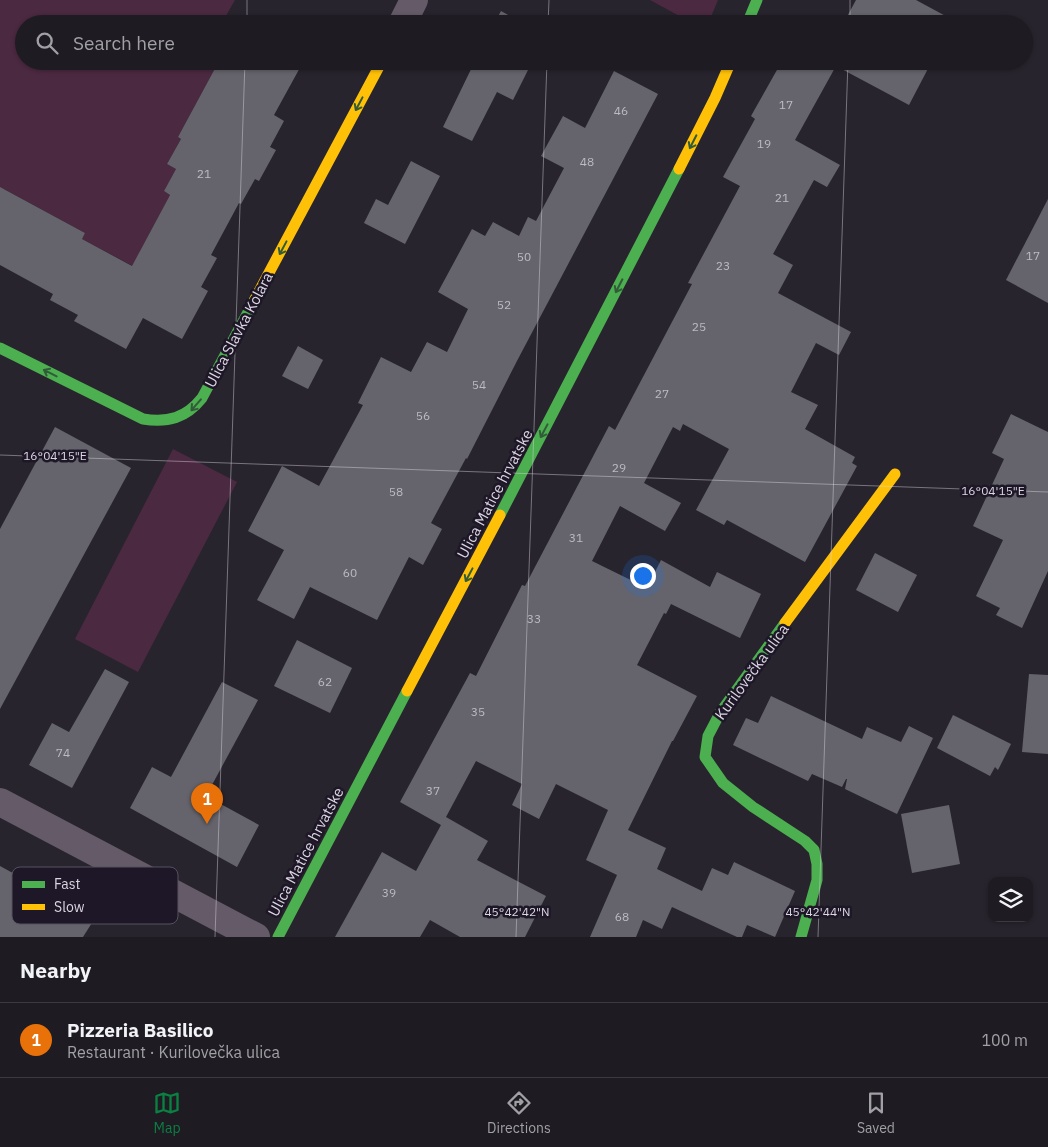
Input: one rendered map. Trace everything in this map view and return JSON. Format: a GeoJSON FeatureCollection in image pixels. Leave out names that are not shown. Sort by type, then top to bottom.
{"type":"FeatureCollection","features":[{"type":"Feature","properties":{"kind":"street"},"geometry":{"type":"LineString","coordinates":[[406,15],[414,0]]}},
{"type":"Feature","properties":{"kind":"street"},"geometry":{"type":"LineString","coordinates":[[751,15],[757,0]]}},
{"type":"Feature","properties":{"kind":"street","name":"Ulica Slavka Kolara"},"geometry":{"type":"LineString","coordinates":[[0,348],[143,419],[157,422],[169,421],[194,410],[377,70]]}},
{"type":"Feature","properties":{"kind":"street","name":"Ulica Matice hrvatske"},"geometry":{"type":"LineString","coordinates":[[278,937],[562,397],[715,98],[727,70]]}},
{"type":"Feature","properties":{"kind":"street","name":"Kurilovečka ulica"},"geometry":{"type":"LineString","coordinates":[[802,937],[818,880],[818,864],[814,850],[805,841],[753,807],[723,783],[704,757],[708,736],[720,713],[742,681],[895,474]]}},
{"type":"Feature","properties":{"kind":"street"},"geometry":{"type":"LineString","coordinates":[[0,802],[123,867]]}},
{"type":"Feature","properties":{"kind":"street"},"geometry":{"type":"LineString","coordinates":[[178,896],[256,937]]}},
{"type":"Feature","properties":{"kind":"shaded area"},"geometry":{"type":"Polygon","coordinates":[[[0,0],[235,0],[226,15],[15,15],[15,70],[214,70],[178,137],[181,139],[167,164],[176,169],[164,191],[170,195],[139,253],[154,261],[143,281],[131,265],[82,239],[85,233],[4,189],[0,197],[0,0]]]}},
{"type":"Feature","properties":{"kind":"shaded area"},"geometry":{"type":"Polygon","coordinates":[[[650,0],[718,0],[712,15],[678,15],[650,0]]]}},
{"type":"Feature","properties":{"kind":"shaded area"},"geometry":{"type":"Polygon","coordinates":[[[173,449],[237,482],[138,672],[75,639],[173,449]]]}},
{"type":"Feature","properties":{"kind":"building"},"geometry":{"type":"Polygon","coordinates":[[[856,0],[916,0],[944,15],[848,15],[856,0]]]}},
{"type":"Feature","properties":{"kind":"building"},"geometry":{"type":"Polygon","coordinates":[[[501,11],[508,15],[499,15],[501,11]]]}},
{"type":"Feature","properties":{"kind":"building"},"geometry":{"type":"Polygon","coordinates":[[[214,70],[299,70],[274,115],[284,121],[270,147],[276,150],[259,181],[255,179],[241,204],[239,203],[211,255],[217,258],[201,287],[208,291],[182,339],[143,318],[126,349],[74,321],[78,315],[50,300],[53,294],[0,265],[0,187],[85,233],[82,239],[132,266],[170,195],[164,191],[176,169],[167,164],[181,139],[178,137],[214,70]]]}},
{"type":"Feature","properties":{"kind":"building"},"geometry":{"type":"Polygon","coordinates":[[[471,70],[528,70],[513,100],[497,92],[472,141],[443,127],[471,70]]]}},
{"type":"Feature","properties":{"kind":"building"},"geometry":{"type":"Polygon","coordinates":[[[777,70],[834,70],[795,140],[840,165],[827,187],[814,180],[773,254],[793,265],[778,293],[851,332],[839,355],[816,343],[791,392],[818,405],[805,429],[855,457],[852,463],[857,466],[805,562],[727,520],[724,525],[696,510],[729,449],[683,424],[680,431],[673,427],[644,483],[681,503],[665,531],[620,506],[592,561],[647,588],[661,560],[710,587],[717,572],[761,594],[740,638],[671,604],[666,614],[664,613],[637,665],[697,696],[672,741],[628,830],[666,848],[657,869],[702,891],[712,868],[728,875],[734,862],[795,891],[775,937],[747,925],[742,937],[737,937],[672,907],[662,929],[643,920],[636,937],[590,937],[617,875],[586,860],[608,810],[556,784],[539,819],[512,805],[522,784],[476,761],[446,817],[488,841],[477,860],[546,896],[525,937],[460,937],[430,920],[420,937],[335,937],[382,852],[416,871],[441,825],[400,802],[470,673],[476,676],[522,585],[525,586],[609,426],[615,430],[692,284],[688,283],[740,186],[723,177],[755,119],[751,116],[777,70]]]}},
{"type":"Feature","properties":{"kind":"building"},"geometry":{"type":"Polygon","coordinates":[[[843,70],[927,70],[909,105],[843,70]]]}},
{"type":"Feature","properties":{"kind":"building"},"geometry":{"type":"Polygon","coordinates":[[[614,71],[658,94],[467,459],[431,523],[442,529],[423,565],[409,557],[377,620],[310,587],[294,619],[257,600],[284,550],[248,531],[282,466],[319,486],[363,405],[358,403],[381,357],[411,372],[427,342],[447,352],[468,309],[438,292],[472,229],[485,236],[493,222],[519,236],[528,217],[536,221],[564,168],[541,156],[563,116],[585,128],[614,71]]]}},
{"type":"Feature","properties":{"kind":"building"},"geometry":{"type":"Polygon","coordinates":[[[411,161],[440,176],[405,244],[364,223],[376,199],[388,205],[411,161]]]}},
{"type":"Feature","properties":{"kind":"building"},"geometry":{"type":"Polygon","coordinates":[[[1048,199],[1048,303],[1006,280],[1048,199]]]}},
{"type":"Feature","properties":{"kind":"building"},"geometry":{"type":"Polygon","coordinates":[[[298,346],[323,360],[308,389],[282,376],[298,346]]]}},
{"type":"Feature","properties":{"kind":"building"},"geometry":{"type":"Polygon","coordinates":[[[1011,414],[1048,432],[1048,571],[1022,628],[996,615],[1000,608],[976,596],[1003,540],[973,526],[1004,459],[992,453],[1011,414]]]}},
{"type":"Feature","properties":{"kind":"building"},"geometry":{"type":"Polygon","coordinates":[[[55,427],[131,468],[0,709],[0,529],[55,427]]]}},
{"type":"Feature","properties":{"kind":"building"},"geometry":{"type":"Polygon","coordinates":[[[875,553],[917,575],[898,612],[856,590],[875,553]]]}},
{"type":"Feature","properties":{"kind":"building"},"geometry":{"type":"Polygon","coordinates":[[[297,640],[352,668],[330,713],[274,686],[297,640]]]}},
{"type":"Feature","properties":{"kind":"building"},"geometry":{"type":"Polygon","coordinates":[[[105,669],[129,682],[72,788],[29,765],[52,723],[69,732],[105,669]]]}},
{"type":"Feature","properties":{"kind":"building"},"geometry":{"type":"Polygon","coordinates":[[[1029,674],[1048,675],[1048,754],[1022,752],[1029,674]]]}},
{"type":"Feature","properties":{"kind":"building"},"geometry":{"type":"Polygon","coordinates":[[[222,682],[258,700],[206,796],[259,825],[237,867],[130,808],[152,767],[171,777],[222,682]]]}},
{"type":"Feature","properties":{"kind":"building"},"geometry":{"type":"Polygon","coordinates":[[[771,696],[862,739],[867,727],[901,742],[909,726],[933,738],[897,814],[845,789],[847,779],[842,787],[812,774],[808,781],[733,745],[746,718],[758,723],[771,696]]]}},
{"type":"Feature","properties":{"kind":"building"},"geometry":{"type":"Polygon","coordinates":[[[953,715],[1011,744],[998,770],[995,767],[990,776],[937,748],[953,715]]]}},
{"type":"Feature","properties":{"kind":"building"},"geometry":{"type":"Polygon","coordinates":[[[949,805],[960,864],[912,873],[901,814],[949,805]]]}},
{"type":"Feature","properties":{"kind":"building"},"geometry":{"type":"Polygon","coordinates":[[[0,866],[12,873],[12,924],[91,924],[83,937],[0,937],[0,866]]]}},
{"type":"Feature","properties":{"kind":"traffic: fast"},"geometry":{"type":"LineString","coordinates":[[751,15],[757,0]]}},
{"type":"Feature","properties":{"kind":"traffic: fast"},"geometry":{"type":"LineString","coordinates":[[500,515],[679,169]]}},
{"type":"Feature","properties":{"kind":"traffic: fast"},"geometry":{"type":"LineString","coordinates":[[0,348],[143,419],[161,420],[176,418],[190,410],[202,398],[255,299]]}},
{"type":"Feature","properties":{"kind":"traffic: fast"},"geometry":{"type":"LineString","coordinates":[[785,623],[720,713],[708,736],[705,757],[723,783],[753,807],[805,841],[814,850],[817,864],[817,880],[801,937]]}},
{"type":"Feature","properties":{"kind":"traffic: fast"},"geometry":{"type":"LineString","coordinates":[[278,937],[407,691]]}},
{"type":"Feature","properties":{"kind":"traffic: slow"},"geometry":{"type":"LineString","coordinates":[[255,299],[377,70]]}},
{"type":"Feature","properties":{"kind":"traffic: slow"},"geometry":{"type":"LineString","coordinates":[[679,169],[727,70]]}},
{"type":"Feature","properties":{"kind":"traffic: slow"},"geometry":{"type":"LineString","coordinates":[[785,623],[895,474]]}},
{"type":"Feature","properties":{"kind":"traffic: slow"},"geometry":{"type":"LineString","coordinates":[[407,691],[500,515]]}},
{"type":"Feature","properties":{"kind":"place","name":"Pizzeria Basilico"},"geometry":{"type":"Point","coordinates":[207,824]}}]}
